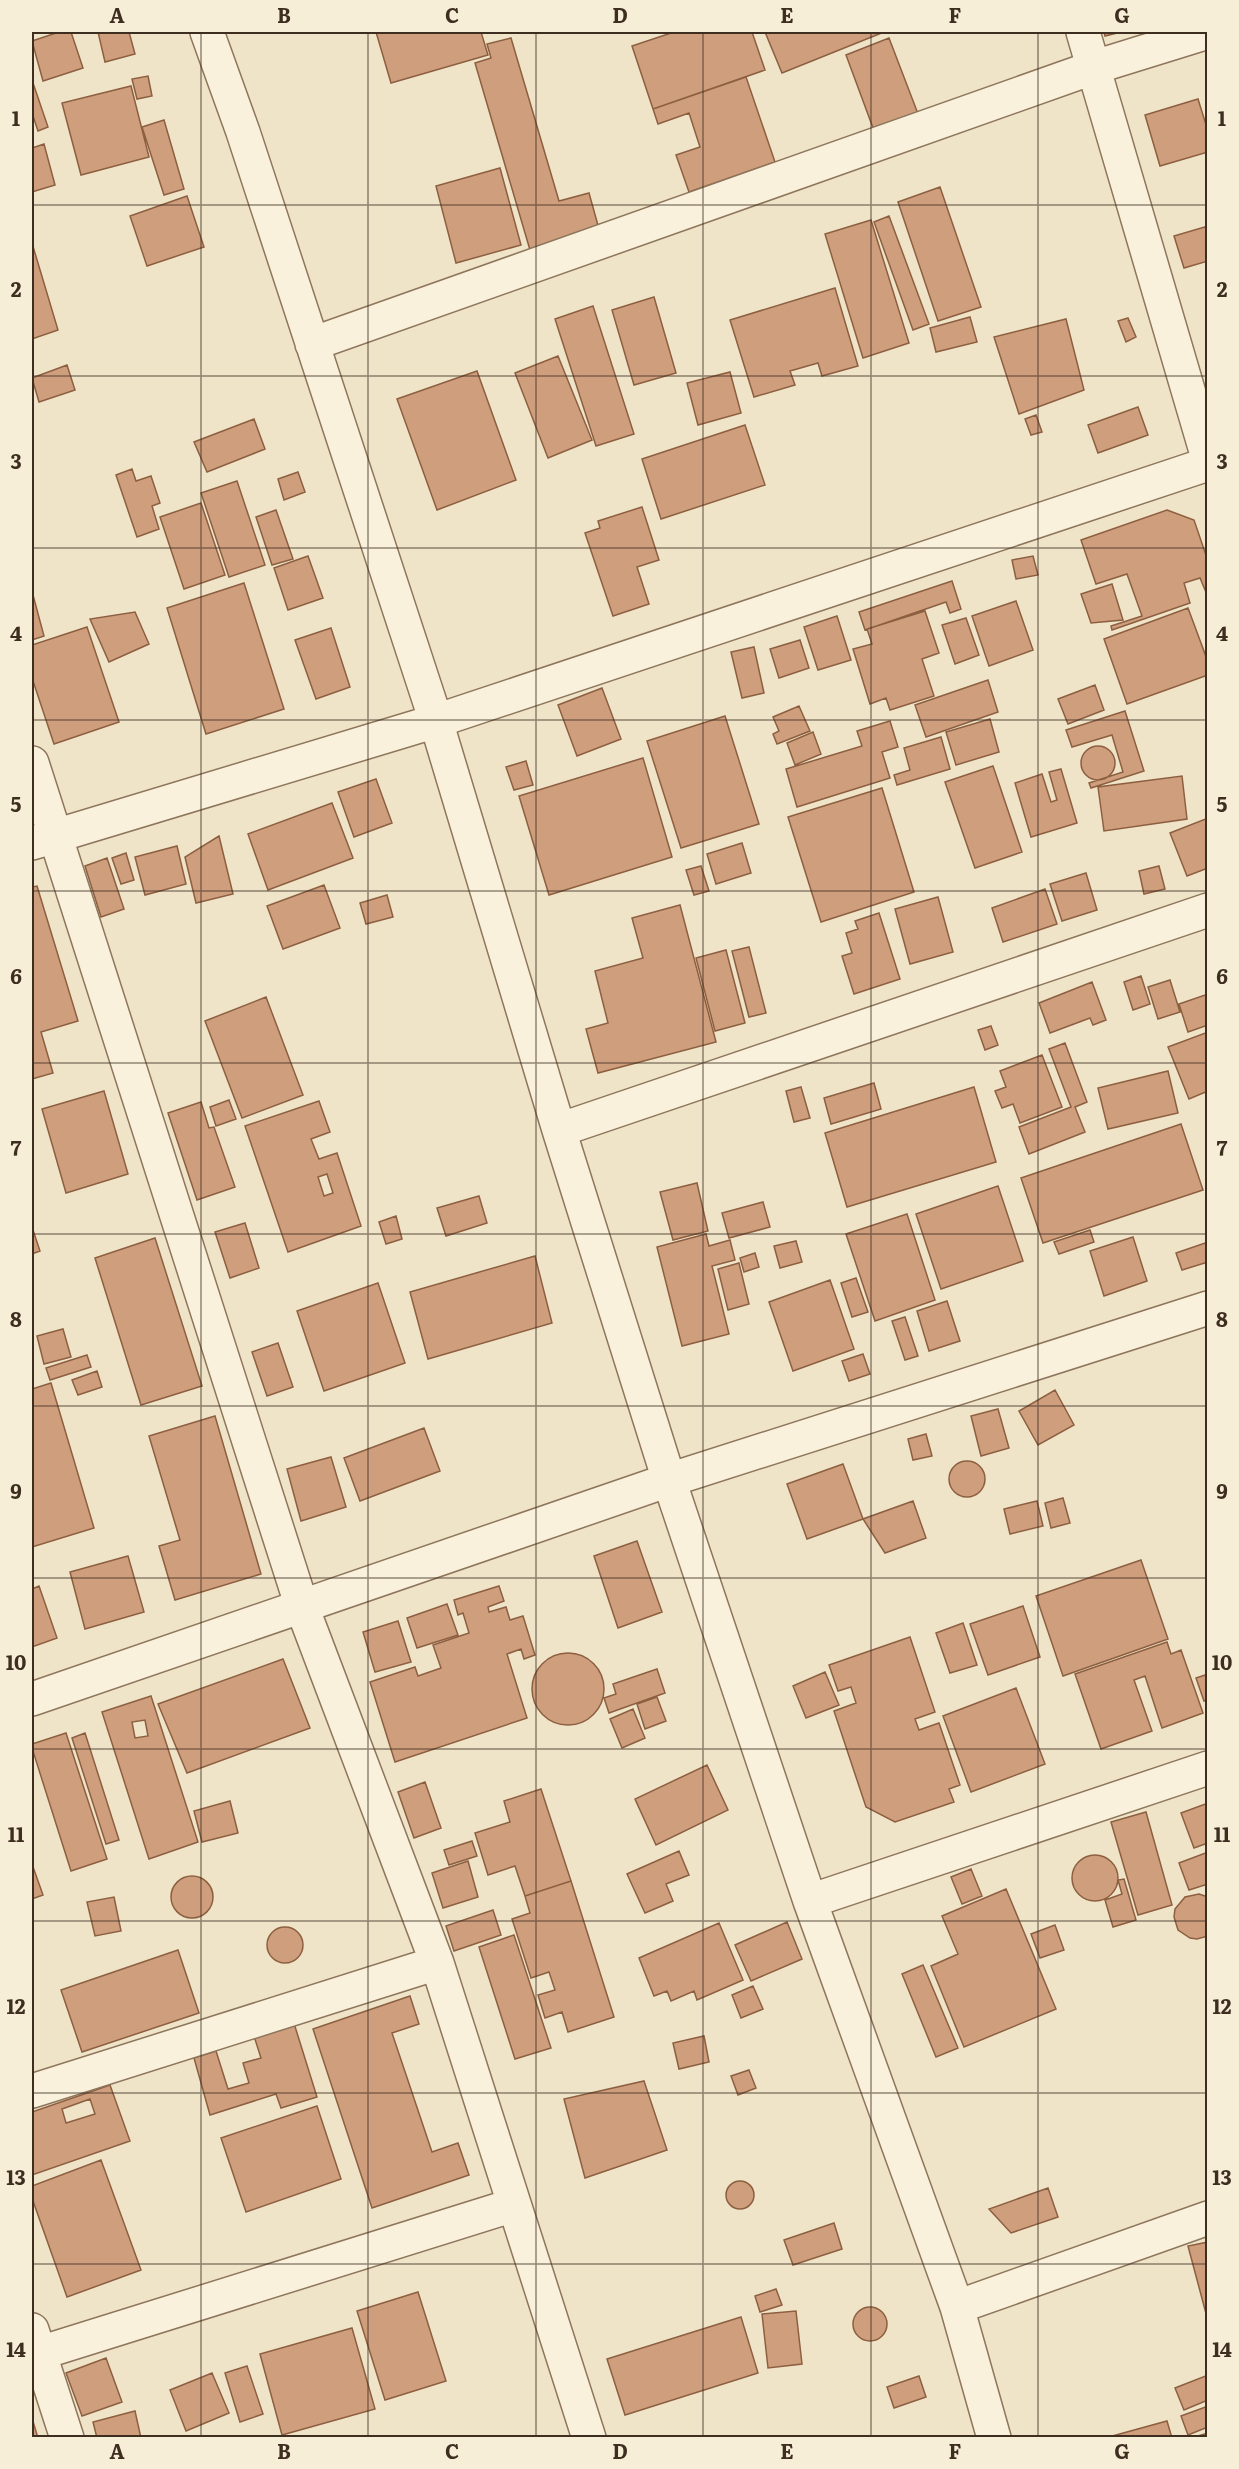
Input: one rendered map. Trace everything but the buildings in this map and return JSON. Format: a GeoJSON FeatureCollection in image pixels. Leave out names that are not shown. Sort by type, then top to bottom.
{"type":"FeatureCollection","features":[{"type":"Feature","properties":{"kind":"street"},"geometry":{"type":"LineString","coordinates":[[207,32],[243,132],[436,721],[559,1130],[669,1480],[810,1901],[957,2307],[989,2436]]}},
{"type":"Feature","properties":{"kind":"street"},"geometry":{"type":"LineString","coordinates":[[1083,32],[1208,458]]}},
{"type":"Feature","properties":{"kind":"street"},"geometry":{"type":"LineString","coordinates":[[312,344],[1095,67],[1208,32]]}},
{"type":"Feature","properties":{"kind":"street"},"geometry":{"type":"LineString","coordinates":[[43,839],[436,721],[1208,464]]}},
{"type":"Feature","properties":{"kind":"street"},"geometry":{"type":"LineString","coordinates":[[32,763],[43,839],[302,1607],[437,1963],[589,2438]]}},
{"type":"Feature","properties":{"kind":"street"},"geometry":{"type":"LineString","coordinates":[[559,1130],[1208,910]]}},
{"type":"Feature","properties":{"kind":"street"},"geometry":{"type":"LineString","coordinates":[[32,1699],[669,1480],[1208,1308]]}},
{"type":"Feature","properties":{"kind":"street"},"geometry":{"type":"LineString","coordinates":[[810,1901],[1208,1768]]}},
{"type":"Feature","properties":{"kind":"street"},"geometry":{"type":"LineString","coordinates":[[32,2091],[437,1963]]}},
{"type":"Feature","properties":{"kind":"street"},"geometry":{"type":"LineString","coordinates":[[67,2438],[36,2342],[514,2205]]}},
{"type":"Feature","properties":{"kind":"street"},"geometry":{"type":"LineString","coordinates":[[957,2307],[1208,2218]]}}]}
